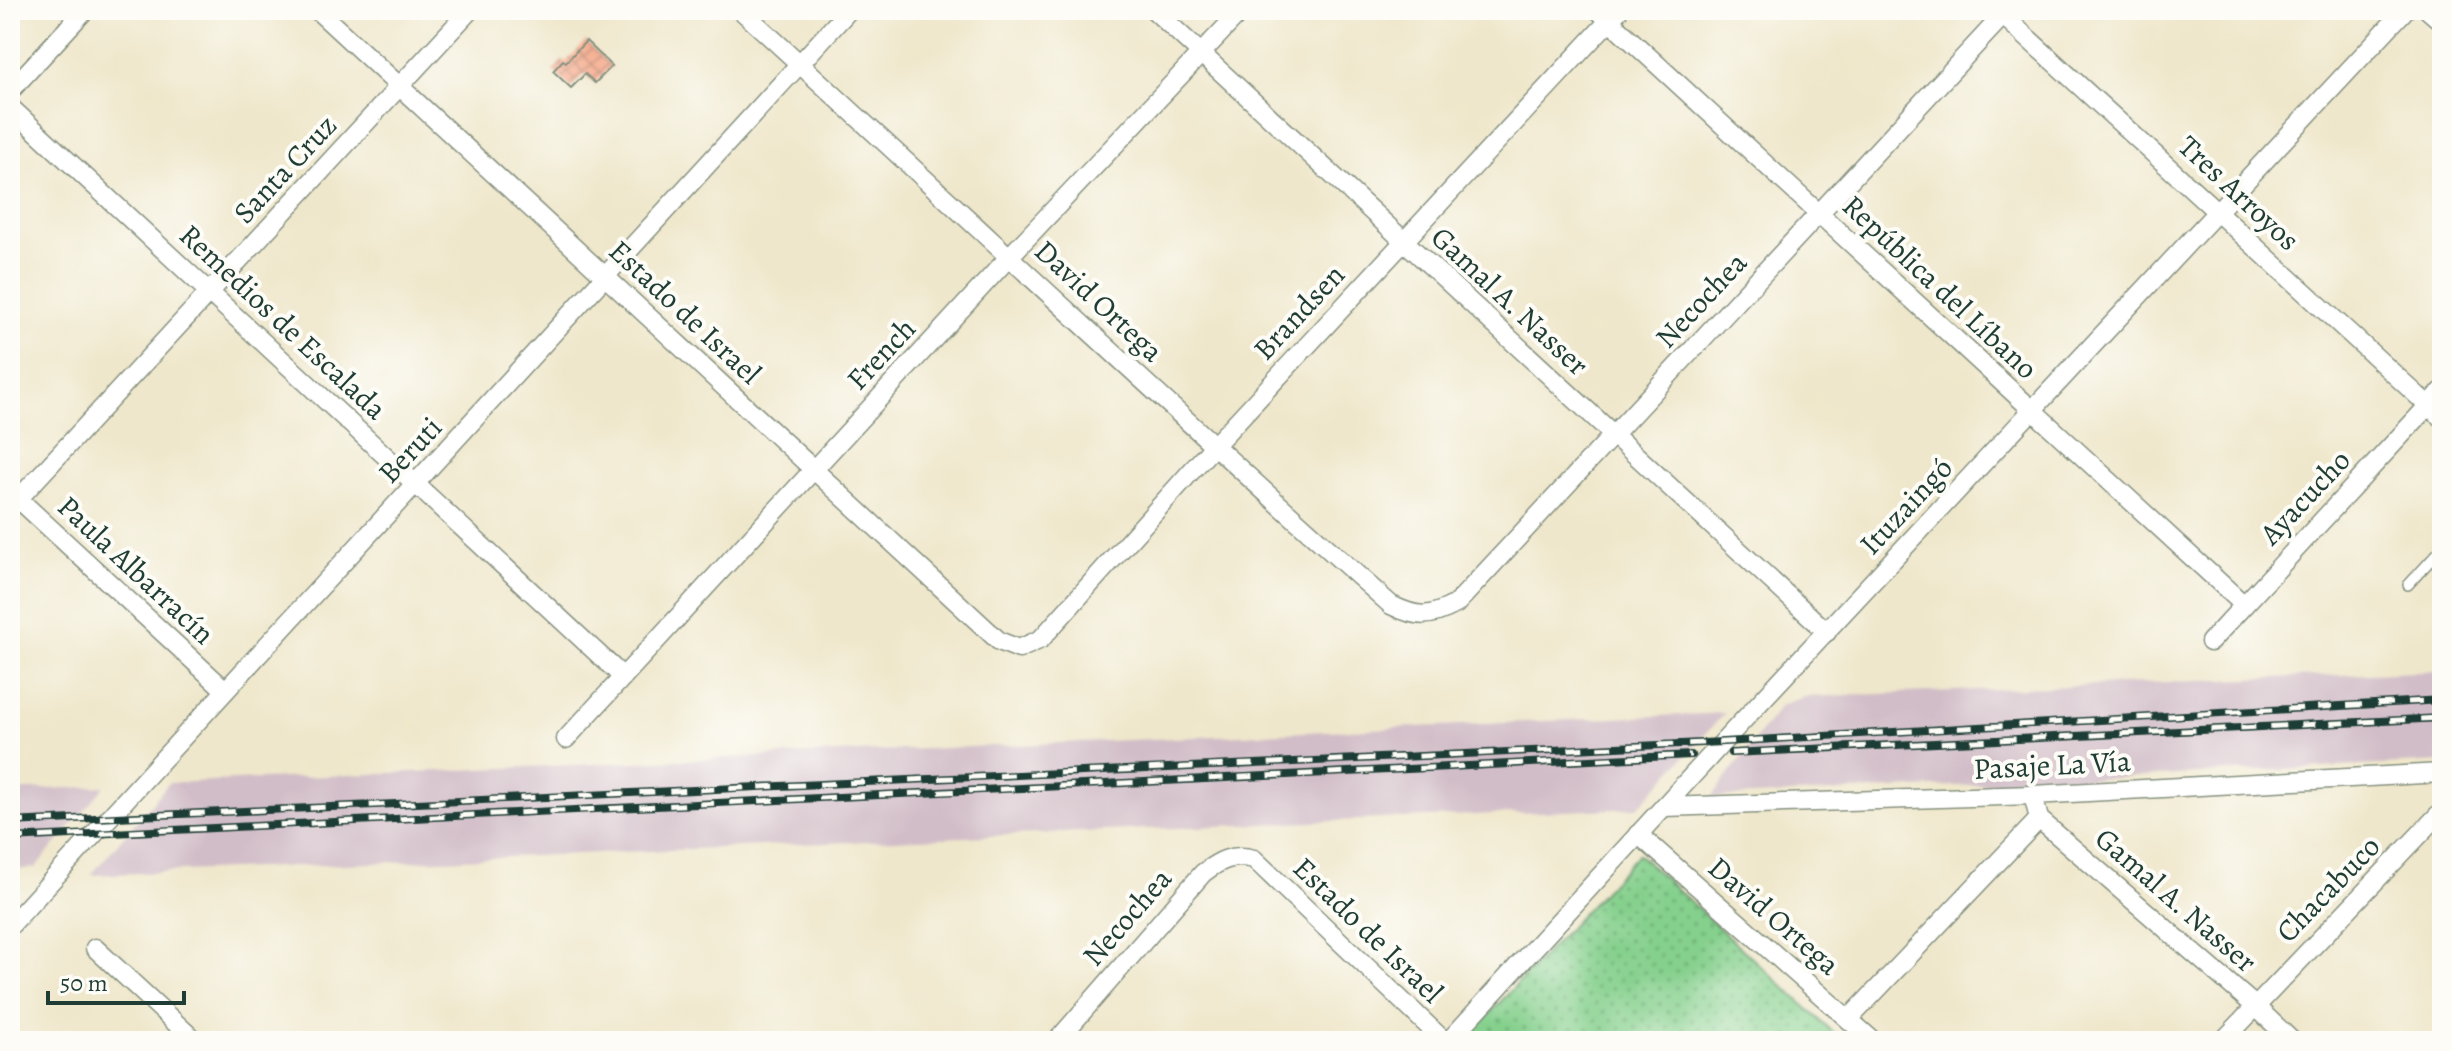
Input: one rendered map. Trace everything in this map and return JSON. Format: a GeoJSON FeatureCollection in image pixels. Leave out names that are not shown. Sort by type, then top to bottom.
{"type":"FeatureCollection","features":[{"type":"Feature","properties":{"kind":"street"},"geometry":{"type":"LineString","coordinates":[[10,91],[85,10]]}},
{"type":"Feature","properties":{"kind":"street","name":"Estado de Israel"},"geometry":{"type":"LineString","coordinates":[[317,10],[999,641],[1019,649]]}},
{"type":"Feature","properties":{"kind":"street","name":"Santa Cruz"},"geometry":{"type":"LineString","coordinates":[[13,499],[470,10]]}},
{"type":"Feature","properties":{"kind":"street","name":"David Ortega"},"geometry":{"type":"LineString","coordinates":[[741,10],[1213,447],[1391,605],[1409,614],[1426,615]]}},
{"type":"Feature","properties":{"kind":"street","name":"Beruti"},"geometry":{"type":"LineString","coordinates":[[10,926],[849,10]]}},
{"type":"Feature","properties":{"kind":"street","name":"Gamal A. Nasser"},"geometry":{"type":"LineString","coordinates":[[1154,10],[1827,632]]}},
{"type":"Feature","properties":{"kind":"street","name":"French"},"geometry":{"type":"LineString","coordinates":[[566,739],[1010,256],[1242,10]]}},
{"type":"Feature","properties":{"kind":"street","name":"Ituzaingó"},"geometry":{"type":"LineString","coordinates":[[1446,1041],[2405,10]]}},
{"type":"Feature","properties":{"kind":"street"},"geometry":{"type":"LineString","coordinates":[[2428,10],[2442,22]]}},
{"type":"Feature","properties":{"kind":"street","name":"Tres Arroyos"},"geometry":{"type":"LineString","coordinates":[[2003,12],[2435,412]]}},
{"type":"Feature","properties":{"kind":"street","name":"Necochea"},"geometry":{"type":"LineString","coordinates":[[1426,615],[1456,604],[2003,12]]}},
{"type":"Feature","properties":{"kind":"street","name":"República del Líbano"},"geometry":{"type":"LineString","coordinates":[[1609,14],[1819,214],[2244,605]]}},
{"type":"Feature","properties":{"kind":"street","name":"Brandsen"},"geometry":{"type":"LineString","coordinates":[[1019,649],[1041,639],[1609,14]]}},
{"type":"Feature","properties":{"kind":"street","name":"Remedios de Escalada"},"geometry":{"type":"LineString","coordinates":[[10,107],[623,677]]}},
{"type":"Feature","properties":{"kind":"street","name":"Ayacucho"},"geometry":{"type":"LineString","coordinates":[[2210,642],[2435,412],[2442,391]]}},
{"type":"Feature","properties":{"kind":"street","name":"Paula Albarracín"},"geometry":{"type":"LineString","coordinates":[[13,499],[225,690]]}},
{"type":"Feature","properties":{"kind":"street","name":"Pasaje La Vía"},"geometry":{"type":"LineString","coordinates":[[1664,807],[2033,795],[2442,773]]}},
{"type":"Feature","properties":{"kind":"street"},"geometry":{"type":"LineString","coordinates":[[1849,1019],[2039,819],[2033,795]]}},
{"type":"Feature","properties":{"kind":"street","name":"Chacabuco"},"geometry":{"type":"LineString","coordinates":[[2223,1041],[2442,811]]}},
{"type":"Feature","properties":{"kind":"street","name":"Gamal A. Nasser"},"geometry":{"type":"LineString","coordinates":[[2039,819],[2292,1041]]}},
{"type":"Feature","properties":{"kind":"street","name":"David Ortega"},"geometry":{"type":"LineString","coordinates":[[1638,834],[1873,1041]]}},
{"type":"Feature","properties":{"kind":"street","name":"Necochea"},"geometry":{"type":"LineString","coordinates":[[1057,1041],[1203,873],[1229,857],[1254,859]]}},
{"type":"Feature","properties":{"kind":"street","name":"Estado de Israel"},"geometry":{"type":"LineString","coordinates":[[1254,859],[1446,1041]]}},
{"type":"Feature","properties":{"kind":"street"},"geometry":{"type":"LineString","coordinates":[[95,948],[195,1041]]}},
{"type":"Feature","properties":{"kind":"lane"},"geometry":{"type":"LineString","coordinates":[[2408,585],[2442,548]]}},
{"type":"Feature","properties":{"kind":"shaded area"},"geometry":{"type":"Polygon","coordinates":[[[2442,671],[2442,762],[1711,798],[1781,705],[1804,697],[2442,671]]]}},
{"type":"Feature","properties":{"kind":"shaded area"},"geometry":{"type":"Polygon","coordinates":[[[1725,713],[1637,808],[91,875],[169,783],[1725,713]]]}},
{"type":"Feature","properties":{"kind":"shaded area"},"geometry":{"type":"Polygon","coordinates":[[[105,786],[35,868],[10,870],[10,791],[105,786]]]}},
{"type":"Feature","properties":{"kind":"green space"},"geometry":{"type":"Polygon","coordinates":[[[1638,854],[1843,1041],[1464,1041],[1638,854]]]}},
{"type":"Feature","properties":{"kind":"building"},"geometry":{"type":"Polygon","coordinates":[[[586,41],[612,66],[595,83],[585,74],[571,88],[553,71],[586,41]]]}},
{"type":"Feature","properties":{"kind":"railway"},"geometry":{"type":"LineString","coordinates":[[10,822],[1723,742],[2442,700]]}},
{"type":"Feature","properties":{"kind":"railway"},"geometry":{"type":"LineString","coordinates":[[1731,753],[2442,718]]}},
{"type":"Feature","properties":{"kind":"railway"},"geometry":{"type":"LineString","coordinates":[[10,838],[1691,755]]}}]}
